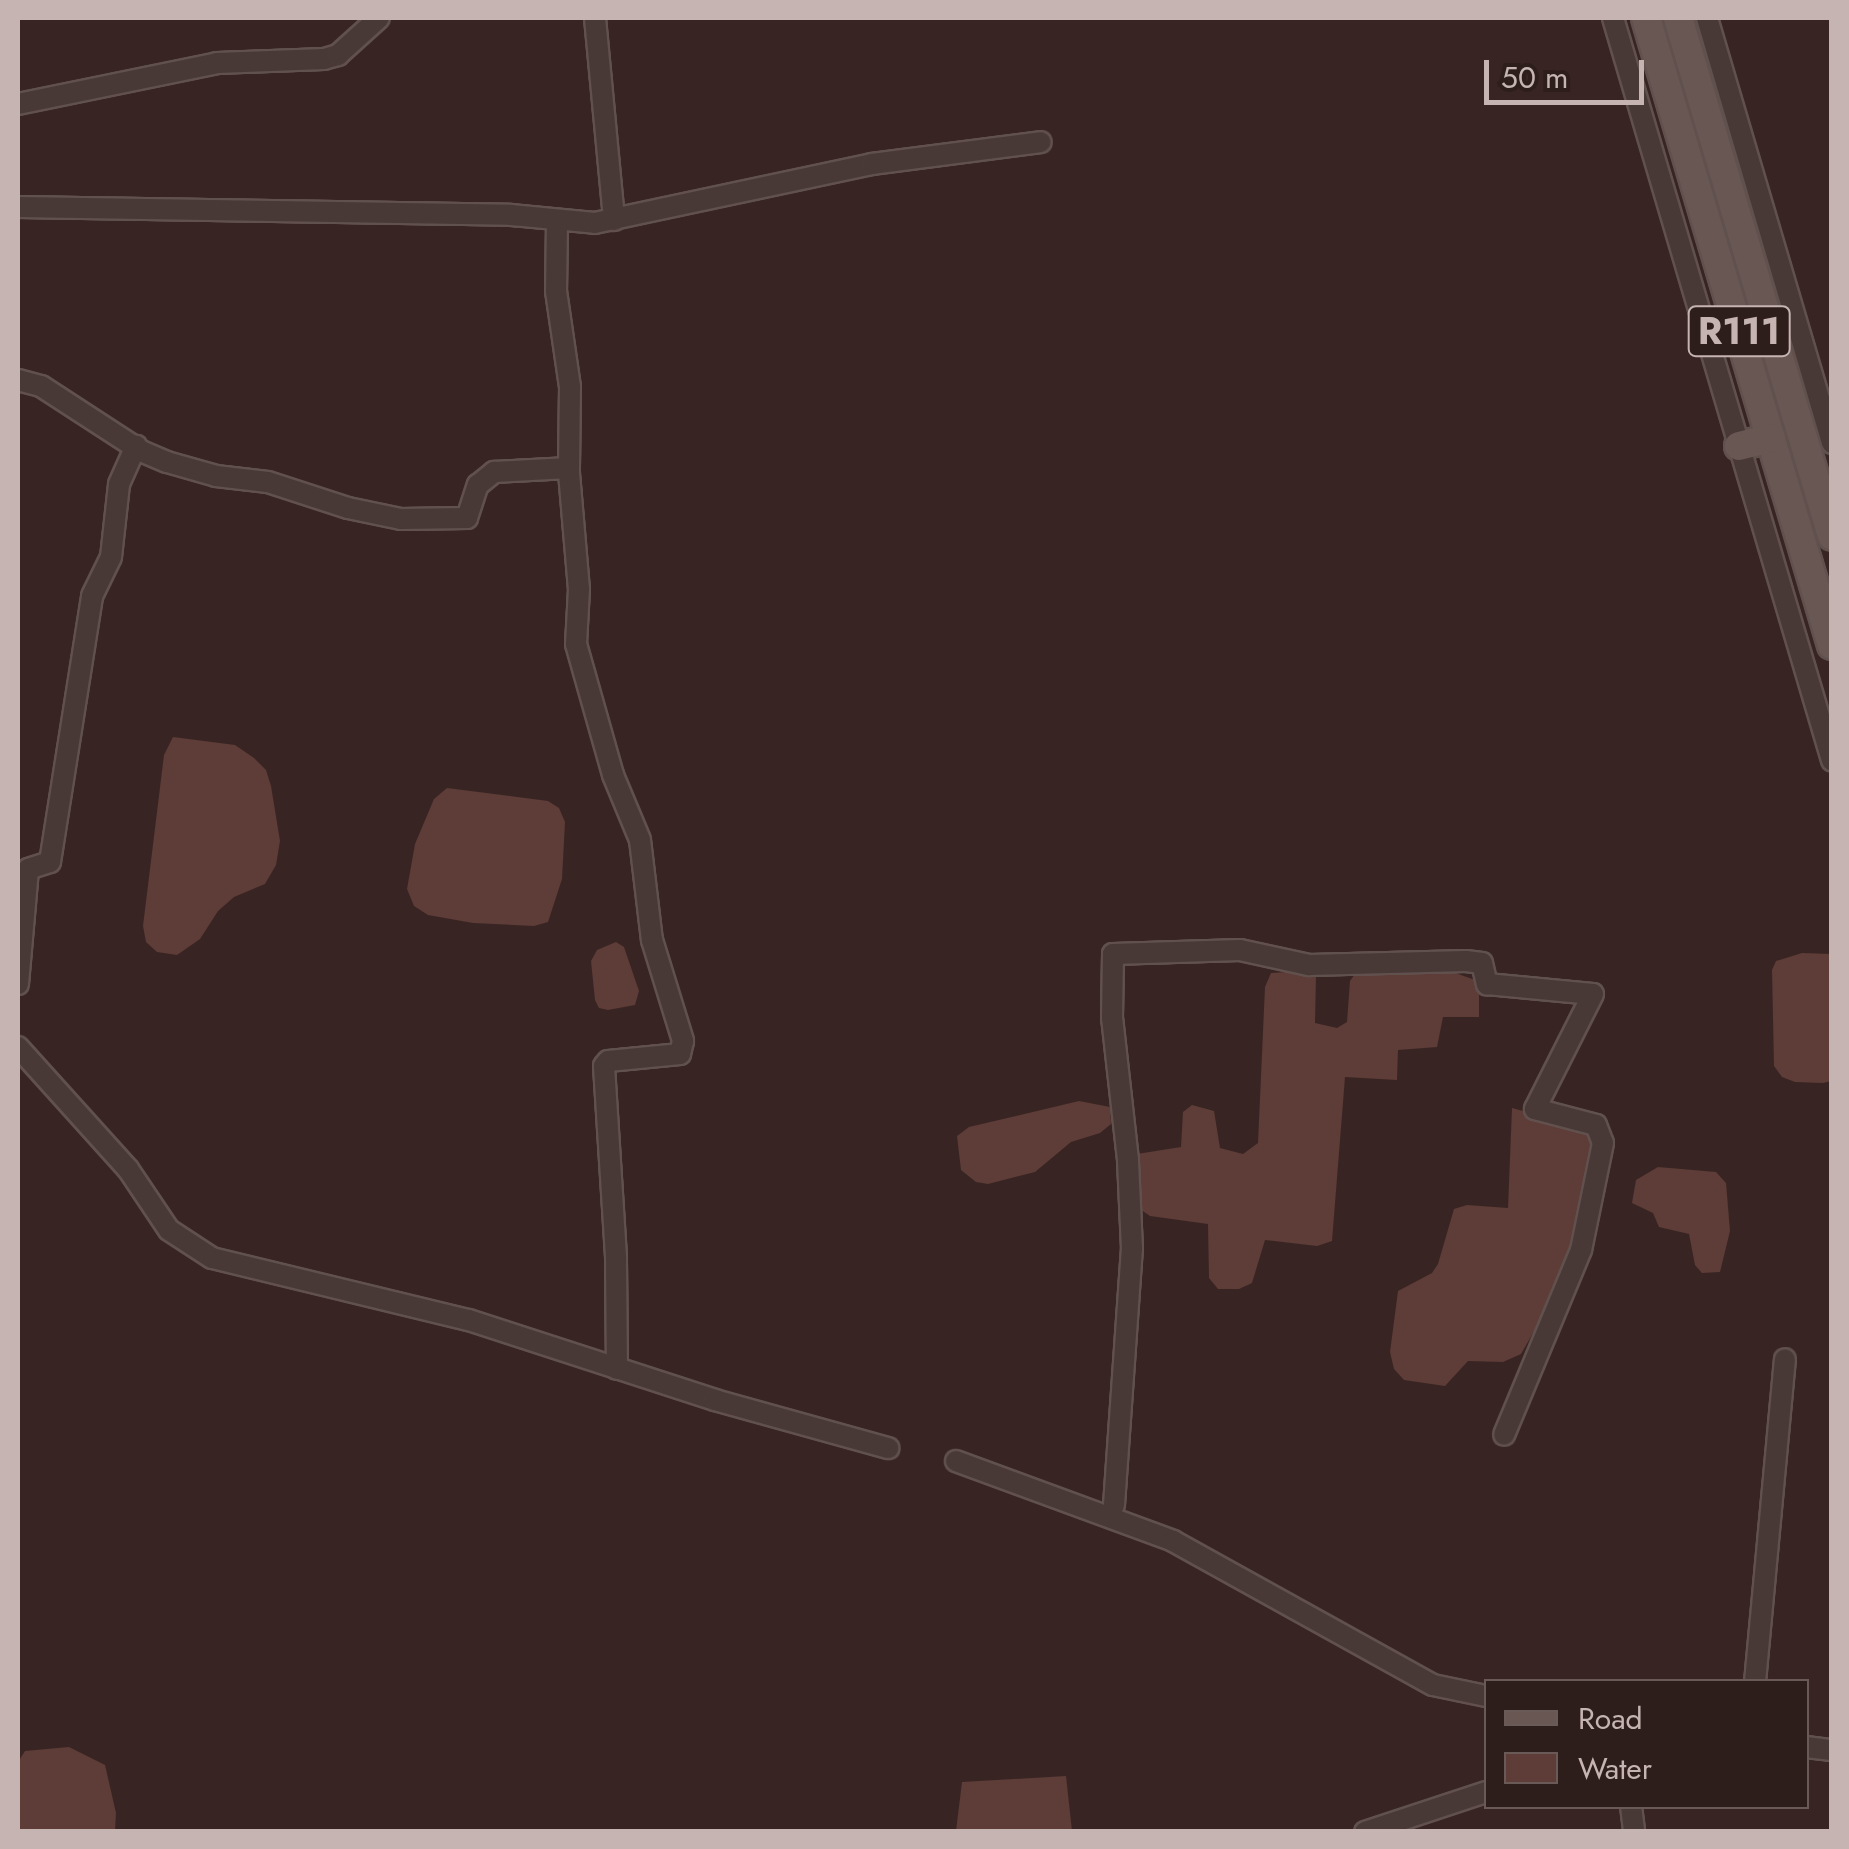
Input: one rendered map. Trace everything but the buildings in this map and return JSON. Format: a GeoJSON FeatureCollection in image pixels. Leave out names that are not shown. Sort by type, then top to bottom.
{"type":"FeatureCollection","features":[{"type":"Feature","properties":{"kind":"main road","name":"R111"},"geometry":{"type":"LineString","coordinates":[[1646,18],[1832,644]]}},
{"type":"Feature","properties":{"kind":"main road","name":"R111"},"geometry":{"type":"LineString","coordinates":[[1678,18],[1808,409],[1832,536]]}},
{"type":"Feature","properties":{"kind":"main road"},"geometry":{"type":"LineString","coordinates":[[1739,446],[1772,438]]}},
{"type":"Feature","properties":{"kind":"street"},"geometry":{"type":"LineString","coordinates":[[18,104],[217,63],[324,59],[338,54],[380,18]]}},
{"type":"Feature","properties":{"kind":"street"},"geometry":{"type":"LineString","coordinates":[[594,18],[614,220]]}},
{"type":"Feature","properties":{"kind":"street"},"geometry":{"type":"LineString","coordinates":[[1613,18],[1832,760]]}},
{"type":"Feature","properties":{"kind":"street"},"geometry":{"type":"LineString","coordinates":[[1707,18],[1808,409],[1832,443]]}},
{"type":"Feature","properties":{"kind":"street"},"geometry":{"type":"LineString","coordinates":[[18,207],[511,215],[557,222],[614,220],[872,164],[1041,142]]}},
{"type":"Feature","properties":{"kind":"street"},"geometry":{"type":"LineString","coordinates":[[557,222],[556,291],[570,387],[570,468],[579,590],[576,644],[613,775],[640,840],[652,940],[683,1042],[680,1054],[608,1061],[604,1066],[616,1259],[617,1369]]}},
{"type":"Feature","properties":{"kind":"street"},"geometry":{"type":"LineString","coordinates":[[18,380],[41,386],[167,462],[216,476],[268,482],[348,508],[440,522],[467,518],[478,485],[494,472],[570,468]]}},
{"type":"Feature","properties":{"kind":"street"},"geometry":{"type":"LineString","coordinates":[[18,984],[28,869],[50,862],[92,596],[111,557],[119,484],[136,446]]}},
{"type":"Feature","properties":{"kind":"street"},"geometry":{"type":"LineString","coordinates":[[1114,1504],[1132,1249],[1128,1160],[1112,1018],[1113,954],[1240,950],[1309,966],[1466,961],[1482,963],[1487,984],[1593,994],[1535,1109],[1596,1124],[1604,1142],[1581,1250],[1504,1435]]}},
{"type":"Feature","properties":{"kind":"street"},"geometry":{"type":"LineString","coordinates":[[18,1046],[128,1169],[169,1230],[212,1258],[469,1320],[617,1369],[888,1448]]}},
{"type":"Feature","properties":{"kind":"street"},"geometry":{"type":"LineString","coordinates":[[1755,1679],[1785,1359]]}},
{"type":"Feature","properties":{"kind":"street"},"geometry":{"type":"LineString","coordinates":[[956,1461],[1173,1541],[1433,1685],[1484,1696]]}},
{"type":"Feature","properties":{"kind":"street"},"geometry":{"type":"LineString","coordinates":[[1366,1832],[1484,1793]]}},
{"type":"Feature","properties":{"kind":"water"},"geometry":{"type":"Polygon","coordinates":[[[173,737],[235,745],[254,758],[266,770],[280,841],[276,865],[265,884],[234,897],[218,911],[200,939],[177,955],[157,952],[146,942],[143,926],[164,755],[173,737]]]}},
{"type":"Feature","properties":{"kind":"water"},"geometry":{"type":"Polygon","coordinates":[[[447,788],[548,801],[559,808],[565,822],[562,879],[548,922],[534,926],[473,923],[428,915],[414,906],[407,889],[415,844],[434,799],[447,788]]]}},
{"type":"Feature","properties":{"kind":"water"},"geometry":{"type":"Polygon","coordinates":[[[616,942],[624,947],[639,991],[635,1005],[608,1010],[599,1008],[595,1000],[591,961],[597,950],[616,942]]]}},
{"type":"Feature","properties":{"kind":"water"},"geometry":{"type":"Polygon","coordinates":[[[1802,953],[1831,954],[1831,1081],[1823,1083],[1795,1082],[1782,1077],[1774,1066],[1772,970],[1776,961],[1802,953]]]}},
{"type":"Feature","properties":{"kind":"water"},"geometry":{"type":"Polygon","coordinates":[[[1447,970],[1475,980],[1479,987],[1479,1017],[1443,1017],[1437,1047],[1398,1050],[1397,1080],[1345,1077],[1332,1241],[1317,1246],[1265,1240],[1252,1283],[1239,1289],[1218,1289],[1209,1278],[1208,1224],[1150,1216],[1137,1207],[1137,1154],[1181,1147],[1183,1112],[1192,1105],[1214,1111],[1220,1148],[1243,1154],[1258,1143],[1265,987],[1271,973],[1303,971],[1316,976],[1315,1023],[1337,1028],[1347,1022],[1350,981],[1357,971],[1447,970]]]}},
{"type":"Feature","properties":{"kind":"water"},"geometry":{"type":"Polygon","coordinates":[[[1079,1101],[1110,1107],[1111,1124],[1100,1133],[1071,1142],[1035,1172],[988,1184],[976,1182],[961,1170],[957,1136],[969,1127],[1079,1101]]]}},
{"type":"Feature","properties":{"kind":"water"},"geometry":{"type":"Polygon","coordinates":[[[1512,1108],[1593,1129],[1593,1171],[1563,1281],[1521,1354],[1503,1362],[1468,1361],[1445,1386],[1404,1380],[1394,1369],[1390,1352],[1398,1291],[1432,1273],[1454,1209],[1467,1205],[1508,1208],[1512,1108]]]}},
{"type":"Feature","properties":{"kind":"water"},"geometry":{"type":"Polygon","coordinates":[[[1658,1167],[1716,1172],[1726,1183],[1730,1231],[1720,1272],[1702,1273],[1695,1265],[1689,1234],[1659,1227],[1653,1213],[1632,1203],[1636,1180],[1658,1167]]]}},
{"type":"Feature","properties":{"kind":"water"},"geometry":{"type":"Polygon","coordinates":[[[69,1747],[105,1765],[116,1813],[115,1831],[18,1831],[18,1762],[25,1751],[69,1747]]]}},
{"type":"Feature","properties":{"kind":"water"},"geometry":{"type":"Polygon","coordinates":[[[1066,1776],[1072,1831],[956,1831],[962,1782],[1066,1776]]]}}]}
